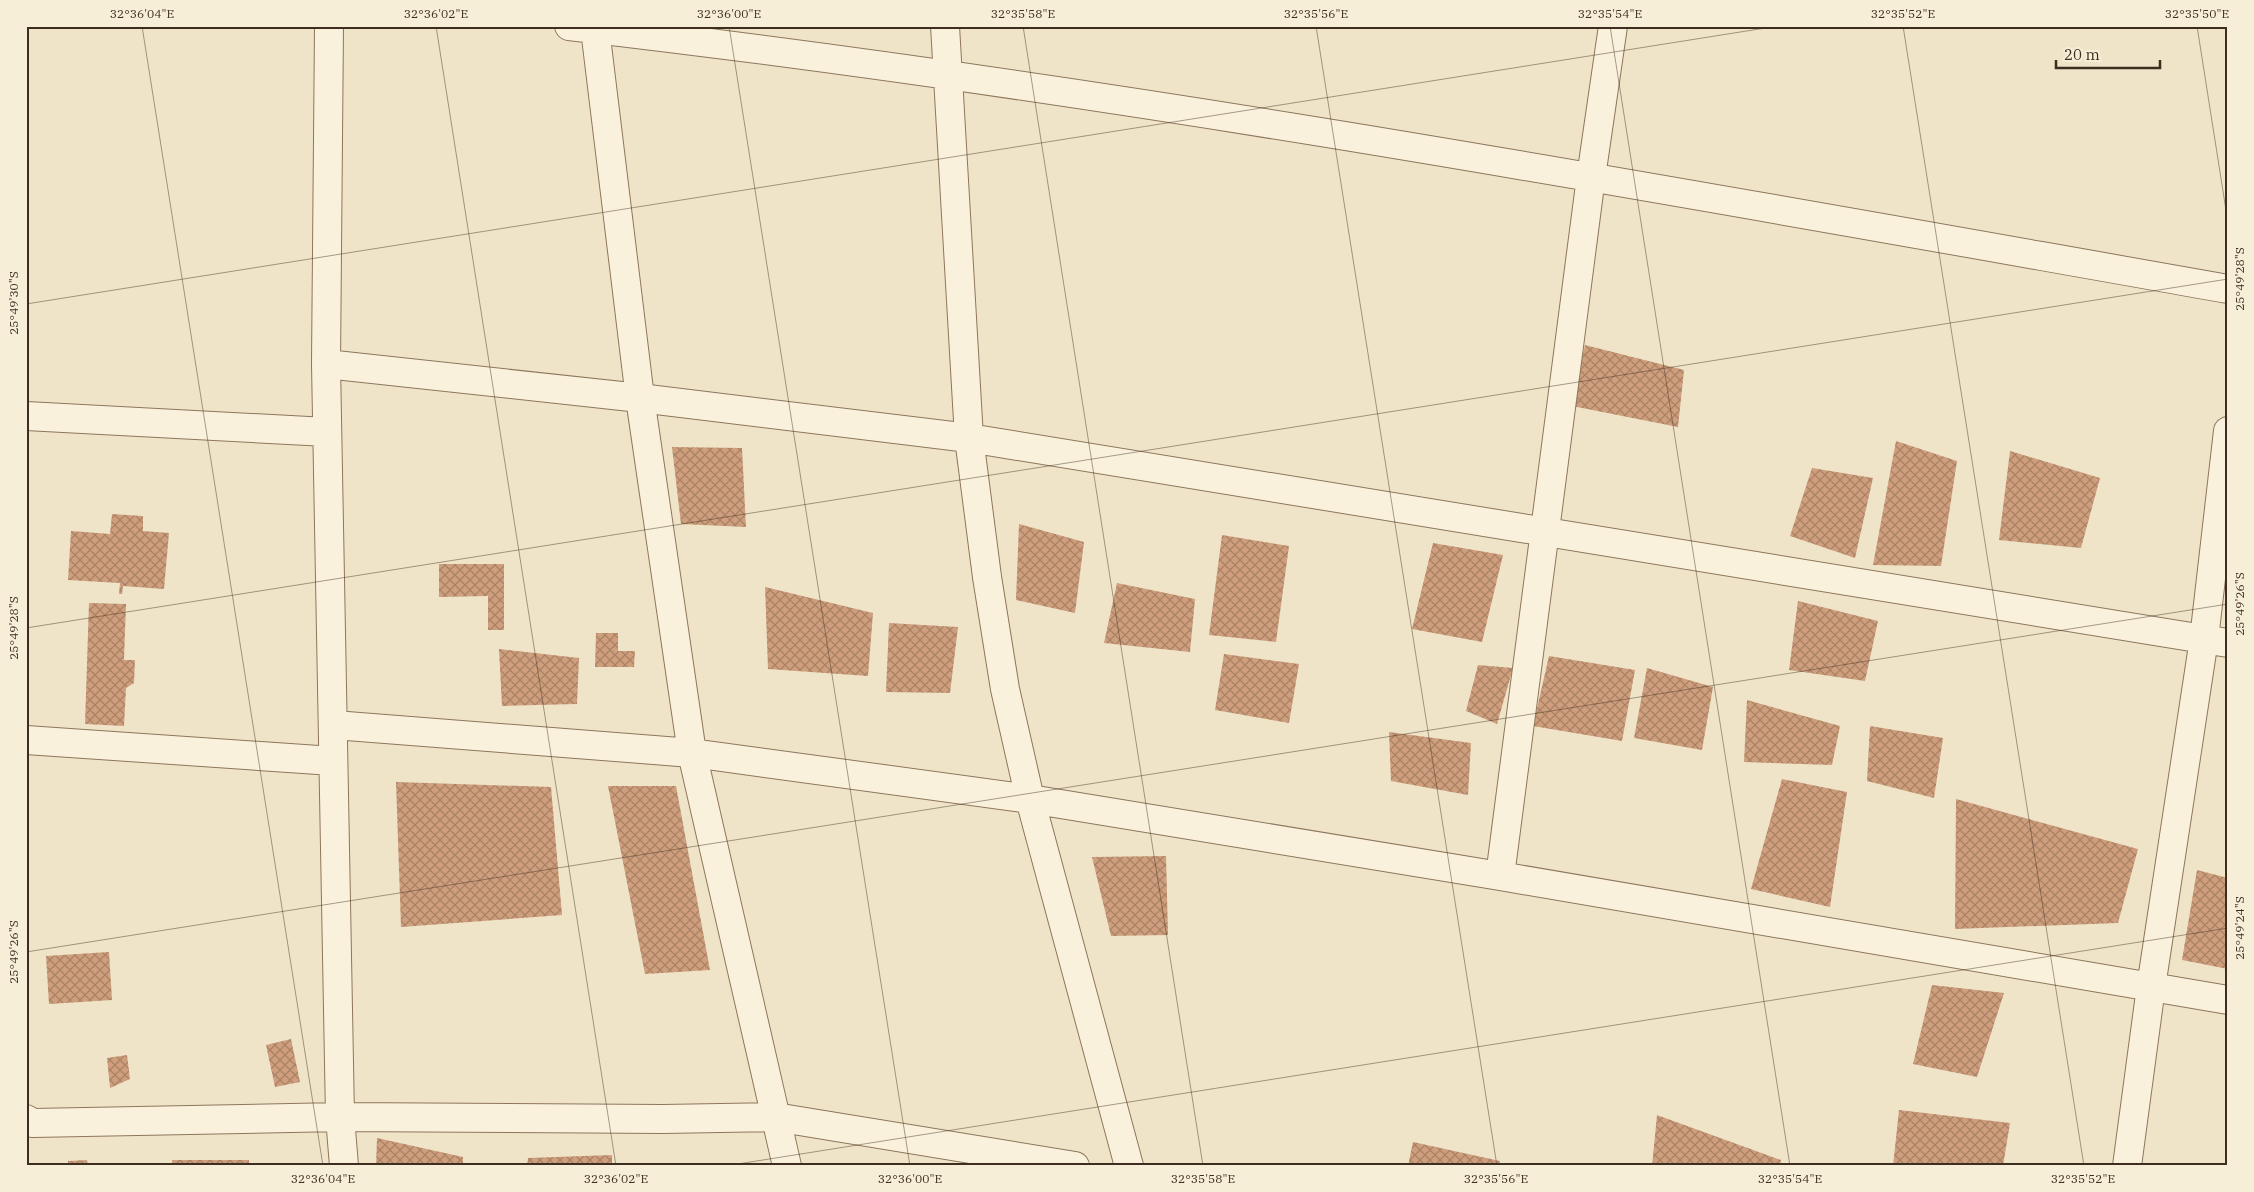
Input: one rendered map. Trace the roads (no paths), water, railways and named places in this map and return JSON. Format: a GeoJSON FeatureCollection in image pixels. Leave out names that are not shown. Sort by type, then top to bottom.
{"type":"FeatureCollection","features":[{"type":"Feature","properties":{"kind":"street"},"geometry":{"type":"LineString","coordinates":[[329,26],[326,364],[340,1117],[344,1166]]}},
{"type":"Feature","properties":{"kind":"street"},"geometry":{"type":"LineString","coordinates":[[945,26],[969,438],[987,577],[1005,689],[1030,799],[1128,1166]]}},
{"type":"Feature","properties":{"kind":"street"},"geometry":{"type":"LineString","coordinates":[[1500,876],[1544,530],[1613,26]]}},
{"type":"Feature","properties":{"kind":"street"},"geometry":{"type":"LineString","coordinates":[[786,1166],[692,753],[640,398],[582,28],[948,74],[1591,177],[2228,289]]}},
{"type":"Feature","properties":{"kind":"street"},"geometry":{"type":"LineString","coordinates":[[326,364],[640,398],[969,438],[1544,530],[2216,641]]}},
{"type":"Feature","properties":{"kind":"street"},"geometry":{"type":"LineString","coordinates":[[26,416],[327,432]]}},
{"type":"Feature","properties":{"kind":"street"},"geometry":{"type":"LineString","coordinates":[[2128,1166],[2151,987],[2216,641],[2228,431]]}},
{"type":"Feature","properties":{"kind":"street"},"geometry":{"type":"LineString","coordinates":[[334,725],[692,753],[1030,799],[1500,876],[2228,1000]]}},
{"type":"Feature","properties":{"kind":"street"},"geometry":{"type":"LineString","coordinates":[[26,740],[333,761]]}},
{"type":"Feature","properties":{"kind":"street"},"geometry":{"type":"LineString","coordinates":[[26,1119],[32,1123],[340,1117],[663,1119],[775,1117],[1076,1166]]}}]}
